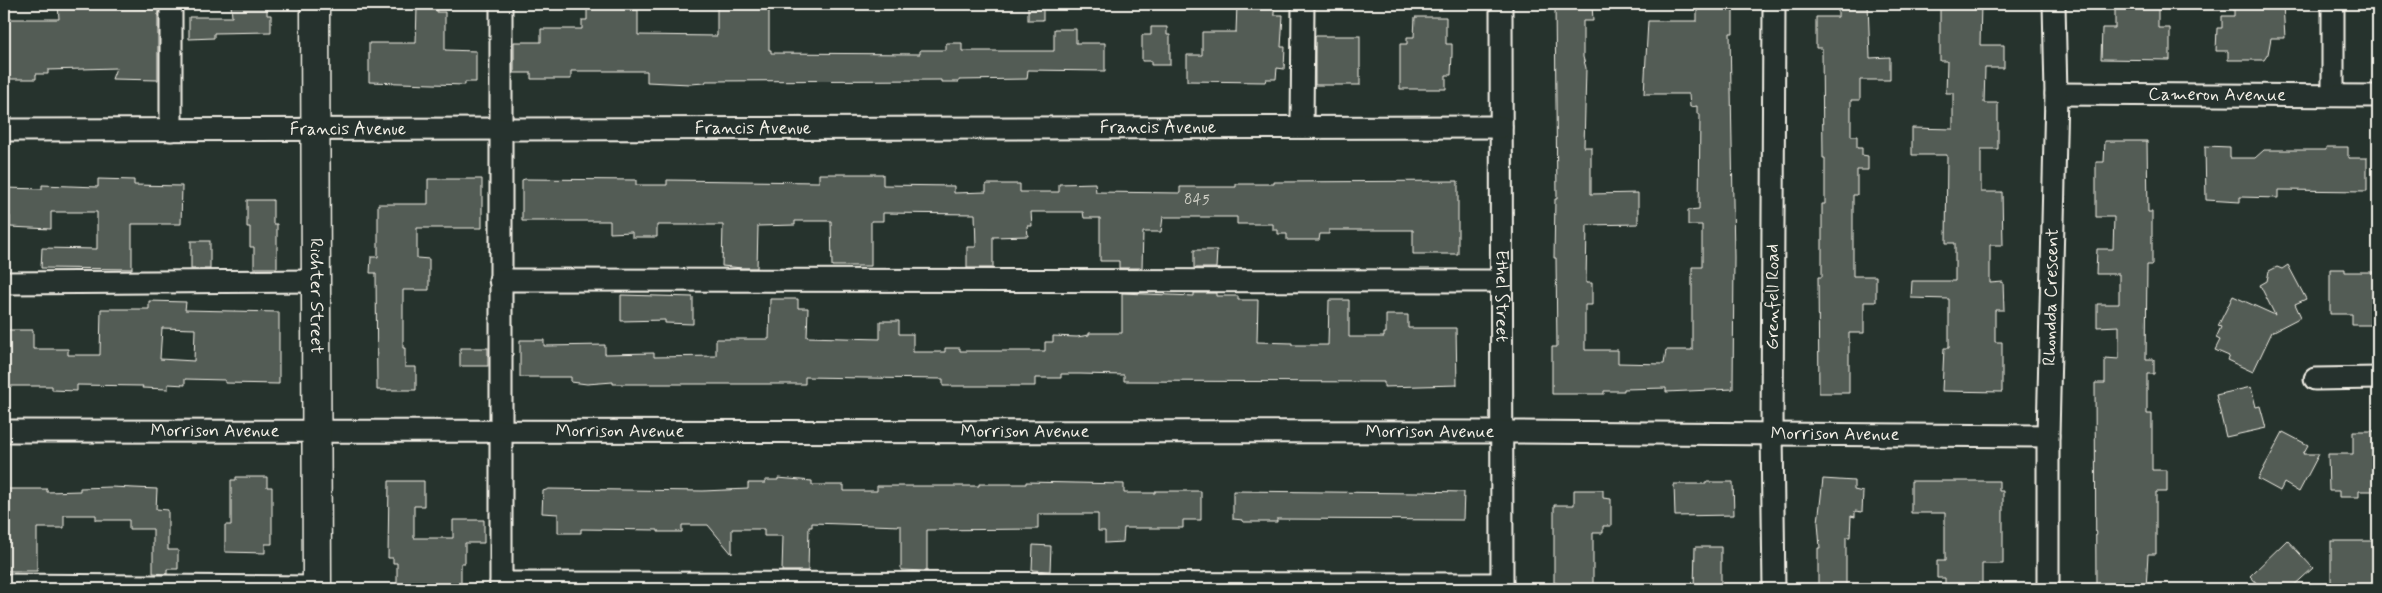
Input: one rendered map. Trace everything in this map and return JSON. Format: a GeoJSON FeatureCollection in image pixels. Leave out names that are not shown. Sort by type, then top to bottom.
{"type":"FeatureCollection","features":[{"type":"Feature","properties":{"kind":"main road","name":"Richter Street"},"geometry":{"type":"LineString","coordinates":[[315,4],[317,588]]}},
{"type":"Feature","properties":{"kind":"street"},"geometry":{"type":"LineString","coordinates":[[171,4],[171,130]]}},
{"type":"Feature","properties":{"kind":"street"},"geometry":{"type":"LineString","coordinates":[[501,4],[499,430],[501,586],[1502,586]]}},
{"type":"Feature","properties":{"kind":"street"},"geometry":{"type":"LineString","coordinates":[[1302,128],[1303,4]]}},
{"type":"Feature","properties":{"kind":"street","name":"Ethel Street"},"geometry":{"type":"LineString","coordinates":[[1501,4],[1502,586]]}},
{"type":"Feature","properties":{"kind":"street","name":"Grenfell Road"},"geometry":{"type":"LineString","coordinates":[[1774,4],[1772,432],[1774,589]]}},
{"type":"Feature","properties":{"kind":"street","name":"Rhondda Crescent"},"geometry":{"type":"LineString","coordinates":[[2048,589],[2048,436],[2056,94],[2054,4]]}},
{"type":"Feature","properties":{"kind":"street"},"geometry":{"type":"LineString","coordinates":[[2333,4],[2333,95]]}},
{"type":"Feature","properties":{"kind":"street","name":"Cameron Avenue"},"geometry":{"type":"LineString","coordinates":[[2056,94],[2378,96]]}},
{"type":"Feature","properties":{"kind":"street","name":"Francis Avenue"},"geometry":{"type":"LineString","coordinates":[[4,130],[1501,127]]}},
{"type":"Feature","properties":{"kind":"street"},"geometry":{"type":"LineString","coordinates":[[500,280],[1502,281]]}},
{"type":"Feature","properties":{"kind":"street"},"geometry":{"type":"LineString","coordinates":[[4,282],[316,281]]}},
{"type":"Feature","properties":{"kind":"street"},"geometry":{"type":"LineString","coordinates":[[2315,379],[2378,378]]}},
{"type":"Feature","properties":{"kind":"street","name":"Morrison Avenue"},"geometry":{"type":"LineString","coordinates":[[4,431],[1772,432],[2048,436]]}},
{"type":"Feature","properties":{"kind":"street"},"geometry":{"type":"LineString","coordinates":[[4,584],[317,588]]}},
{"type":"Feature","properties":{"kind":"building"},"geometry":{"type":"Polygon","coordinates":[[[58,4],[101,4],[101,8],[158,9],[158,80],[112,79],[116,68],[48,70],[48,74],[36,74],[36,79],[6,79],[6,74],[4,74],[4,19],[59,19],[58,4]]]}},
{"type":"Feature","properties":{"kind":"building"},"geometry":{"type":"Polygon","coordinates":[[[231,4],[267,4],[267,15],[271,15],[271,32],[214,33],[214,38],[189,39],[189,17],[232,17],[231,4]]]}},
{"type":"Feature","properties":{"kind":"building"},"geometry":{"type":"Polygon","coordinates":[[[587,4],[632,4],[632,10],[638,10],[638,35],[717,36],[717,4],[769,4],[769,50],[771,50],[771,53],[920,54],[920,50],[946,50],[946,43],[962,43],[962,51],[1054,51],[1054,29],[1076,29],[1076,43],[1105,43],[1105,71],[1028,70],[1027,79],[959,80],[959,82],[941,82],[941,80],[706,81],[705,83],[690,84],[647,82],[647,71],[571,71],[571,79],[531,79],[531,73],[514,73],[514,42],[541,42],[541,29],[582,29],[582,20],[587,20],[587,4]]]}},
{"type":"Feature","properties":{"kind":"building"},"geometry":{"type":"Polygon","coordinates":[[[1028,4],[1043,4],[1043,20],[1028,20],[1028,4]]]}},
{"type":"Feature","properties":{"kind":"building"},"geometry":{"type":"Polygon","coordinates":[[[1237,4],[1274,4],[1274,15],[1283,15],[1281,47],[1285,47],[1284,69],[1277,68],[1276,79],[1266,79],[1265,82],[1187,81],[1187,55],[1202,55],[1202,32],[1236,32],[1237,4]]]}},
{"type":"Feature","properties":{"kind":"building"},"geometry":{"type":"Polygon","coordinates":[[[1555,4],[1592,4],[1593,21],[1583,21],[1583,57],[1586,68],[1584,147],[1591,147],[1591,194],[1638,193],[1638,224],[1587,225],[1586,283],[1592,283],[1592,305],[1585,305],[1585,350],[1618,350],[1618,363],[1664,364],[1666,350],[1692,350],[1692,267],[1702,267],[1702,225],[1688,225],[1688,210],[1699,209],[1700,114],[1697,114],[1697,106],[1690,107],[1689,94],[1644,94],[1648,21],[1697,21],[1697,8],[1704,8],[1704,4],[1733,4],[1733,33],[1730,33],[1734,257],[1733,389],[1666,392],[1666,388],[1624,389],[1624,391],[1604,391],[1604,394],[1552,394],[1552,347],[1557,347],[1556,258],[1554,258],[1555,199],[1557,199],[1555,4]]]}},
{"type":"Feature","properties":{"kind":"building"},"geometry":{"type":"Polygon","coordinates":[[[1838,4],[1868,4],[1870,58],[1890,57],[1890,80],[1860,80],[1860,100],[1851,100],[1851,136],[1857,136],[1857,148],[1862,148],[1862,155],[1868,156],[1868,170],[1857,170],[1857,195],[1853,195],[1853,276],[1876,276],[1876,302],[1864,302],[1864,333],[1849,333],[1849,393],[1819,393],[1818,277],[1822,277],[1822,204],[1825,204],[1825,158],[1823,158],[1822,48],[1816,48],[1816,17],[1838,17],[1838,4]]]}},
{"type":"Feature","properties":{"kind":"building"},"geometry":{"type":"Polygon","coordinates":[[[1940,4],[1981,4],[1980,45],[2004,45],[2004,68],[1985,68],[1984,103],[1998,103],[1998,149],[1981,149],[1981,192],[2002,192],[2003,245],[1990,245],[1990,283],[2003,282],[2004,310],[1995,310],[1995,342],[2002,342],[2002,392],[1942,391],[1944,348],[1949,348],[1949,299],[1911,298],[1912,281],[1955,281],[1955,243],[1946,243],[1947,155],[1912,155],[1912,128],[1953,129],[1953,93],[1946,93],[1947,61],[1940,61],[1940,4]]]}},
{"type":"Feature","properties":{"kind":"building"},"geometry":{"type":"Polygon","coordinates":[[[2115,4],[2158,4],[2158,28],[2170,28],[2170,60],[2101,59],[2102,28],[2115,28],[2115,4]]]}},
{"type":"Feature","properties":{"kind":"building"},"geometry":{"type":"Polygon","coordinates":[[[2234,4],[2283,4],[2285,38],[2271,38],[2268,54],[2264,60],[2228,60],[2228,51],[2216,51],[2217,28],[2222,28],[2222,16],[2234,16],[2234,4]]]}},
{"type":"Feature","properties":{"kind":"building"},"geometry":{"type":"Polygon","coordinates":[[[417,7],[437,7],[437,12],[445,12],[445,50],[476,51],[476,82],[465,82],[465,85],[369,82],[369,43],[416,43],[417,7]]]}},
{"type":"Feature","properties":{"kind":"building"},"geometry":{"type":"Polygon","coordinates":[[[1415,17],[1446,17],[1446,44],[1452,44],[1452,54],[1451,75],[1446,75],[1446,89],[1400,89],[1400,44],[1407,44],[1407,37],[1414,37],[1415,17]]]}},
{"type":"Feature","properties":{"kind":"building"},"geometry":{"type":"Polygon","coordinates":[[[1151,27],[1167,27],[1167,35],[1170,35],[1170,65],[1151,65],[1151,61],[1142,61],[1142,35],[1151,35],[1151,27]]]}},
{"type":"Feature","properties":{"kind":"building"},"geometry":{"type":"Polygon","coordinates":[[[1315,36],[1360,36],[1360,85],[1315,85],[1315,36]]]}},
{"type":"Feature","properties":{"kind":"building"},"geometry":{"type":"Polygon","coordinates":[[[2105,141],[2147,141],[2148,212],[2152,212],[2152,265],[2147,265],[2146,359],[2154,359],[2154,374],[2147,374],[2147,414],[2152,414],[2152,470],[2167,470],[2167,492],[2156,492],[2156,554],[2148,554],[2146,589],[2096,589],[2095,383],[2105,383],[2105,358],[2119,359],[2119,326],[2097,327],[2097,304],[2119,304],[2119,274],[2096,274],[2097,249],[2113,249],[2114,217],[2096,217],[2096,162],[2104,162],[2105,141]]]}},
{"type":"Feature","properties":{"kind":"building"},"geometry":{"type":"Polygon","coordinates":[[[2205,146],[2230,147],[2230,158],[2255,158],[2264,150],[2326,150],[2326,147],[2348,147],[2348,158],[2367,158],[2367,191],[2278,190],[2278,198],[2240,197],[2240,202],[2206,200],[2205,146]]]}},
{"type":"Feature","properties":{"kind":"building"},"geometry":{"type":"Polygon","coordinates":[[[819,174],[883,174],[883,185],[954,186],[954,193],[986,192],[986,184],[1020,184],[1020,192],[1059,192],[1059,184],[1095,183],[1096,192],[1180,193],[1180,187],[1236,187],[1236,184],[1274,184],[1274,182],[1458,181],[1458,254],[1413,254],[1413,230],[1329,230],[1329,234],[1320,234],[1319,240],[1287,240],[1287,234],[1278,234],[1278,230],[1273,230],[1273,224],[1237,224],[1237,217],[1163,217],[1161,232],[1143,232],[1142,268],[1119,268],[1119,261],[1100,261],[1100,218],[1084,218],[1083,212],[1031,212],[1032,226],[1027,226],[1028,236],[993,237],[993,268],[967,268],[967,247],[976,247],[975,214],[883,213],[883,221],[871,221],[871,266],[832,266],[831,221],[795,221],[795,225],[758,226],[757,268],[742,268],[722,266],[723,225],[657,225],[657,237],[632,237],[632,232],[610,233],[610,221],[522,221],[522,180],[525,179],[636,180],[636,185],[667,185],[667,180],[819,182],[819,174]]]}},
{"type":"Feature","properties":{"kind":"building"},"geometry":{"type":"Polygon","coordinates":[[[98,179],[134,180],[134,185],[182,186],[181,224],[132,224],[132,269],[41,268],[42,248],[97,249],[97,212],[51,212],[51,229],[10,227],[10,216],[4,216],[4,188],[42,189],[42,185],[98,187],[98,179]]]}},
{"type":"Feature","properties":{"kind":"building"},"geometry":{"type":"Polygon","coordinates":[[[428,179],[482,179],[482,228],[417,228],[417,258],[429,259],[429,290],[403,290],[403,348],[405,348],[405,367],[416,367],[416,390],[377,390],[376,273],[370,273],[371,257],[378,257],[378,204],[428,204],[428,179]]]}},
{"type":"Feature","properties":{"kind":"building"},"geometry":{"type":"Polygon","coordinates":[[[247,200],[273,200],[273,224],[277,224],[277,268],[254,268],[254,247],[250,247],[250,227],[247,227],[247,200]]]}},
{"type":"Feature","properties":{"kind":"building"},"geometry":{"type":"Polygon","coordinates":[[[191,241],[210,241],[210,269],[191,269],[191,241]]]}},
{"type":"Feature","properties":{"kind":"building"},"geometry":{"type":"Polygon","coordinates":[[[1194,250],[1217,250],[1216,268],[1194,268],[1194,250]]]}},
{"type":"Feature","properties":{"kind":"building"},"geometry":{"type":"Polygon","coordinates":[[[2288,265],[2306,299],[2295,304],[2301,317],[2272,332],[2253,372],[2227,360],[2229,356],[2215,350],[2220,340],[2216,338],[2221,327],[2218,326],[2233,296],[2275,315],[2260,285],[2267,281],[2269,271],[2277,267],[2282,269],[2288,265]]]}},
{"type":"Feature","properties":{"kind":"building"},"geometry":{"type":"Polygon","coordinates":[[[2330,269],[2345,269],[2345,272],[2376,272],[2376,325],[2352,325],[2352,314],[2330,314],[2330,269]]]}},
{"type":"Feature","properties":{"kind":"building"},"geometry":{"type":"Polygon","coordinates":[[[1122,293],[1194,296],[1194,293],[1216,293],[1216,296],[1238,296],[1238,300],[1258,300],[1257,342],[1292,343],[1292,345],[1328,345],[1329,300],[1349,300],[1349,337],[1384,337],[1384,333],[1386,333],[1386,315],[1408,315],[1408,328],[1456,328],[1457,385],[1384,387],[1384,382],[1124,381],[1124,375],[1080,374],[1061,374],[1061,378],[1035,378],[1035,386],[943,386],[943,379],[805,377],[805,384],[613,384],[613,382],[587,384],[571,382],[571,377],[520,377],[520,340],[544,340],[544,346],[605,345],[605,354],[654,353],[654,357],[716,356],[716,339],[769,339],[770,299],[798,299],[798,308],[808,308],[807,337],[880,339],[880,321],[899,321],[899,334],[913,334],[913,352],[945,352],[945,348],[960,348],[960,351],[1045,351],[1045,342],[1053,342],[1053,336],[1077,337],[1089,335],[1089,333],[1122,333],[1122,293]]]}},
{"type":"Feature","properties":{"kind":"building"},"geometry":{"type":"Polygon","coordinates":[[[621,295],[693,297],[693,324],[665,323],[665,320],[621,321],[621,295]]]}},
{"type":"Feature","properties":{"kind":"building"},"geometry":{"type":"Polygon","coordinates":[[[149,301],[186,302],[185,310],[279,312],[279,384],[225,383],[225,380],[185,379],[185,385],[168,384],[168,389],[142,388],[143,386],[77,385],[77,391],[52,390],[52,386],[4,386],[4,341],[8,341],[8,330],[33,330],[33,349],[68,349],[68,355],[100,355],[101,309],[149,309],[149,301]],[[162,328],[160,359],[194,361],[195,329],[162,328]]]}},
{"type":"Feature","properties":{"kind":"building"},"geometry":{"type":"Polygon","coordinates":[[[460,348],[488,348],[488,366],[460,366],[460,348]]]}},
{"type":"Feature","properties":{"kind":"building"},"geometry":{"type":"Polygon","coordinates":[[[2251,387],[2256,407],[2260,406],[2266,428],[2226,437],[2216,395],[2251,387]]]}},
{"type":"Feature","properties":{"kind":"building"},"geometry":{"type":"Polygon","coordinates":[[[2353,431],[2378,431],[2378,491],[2359,491],[2359,497],[2339,497],[2339,491],[2329,491],[2328,454],[2353,454],[2353,431]]]}},
{"type":"Feature","properties":{"kind":"building"},"geometry":{"type":"Polygon","coordinates":[[[2283,432],[2308,445],[2303,454],[2319,454],[2299,492],[2284,483],[2280,491],[2258,479],[2283,432]]]}},
{"type":"Feature","properties":{"kind":"building"},"geometry":{"type":"Polygon","coordinates":[[[236,477],[267,477],[267,487],[272,487],[272,544],[265,544],[265,553],[225,552],[225,525],[231,525],[231,480],[236,480],[236,477]]]}},
{"type":"Feature","properties":{"kind":"building"},"geometry":{"type":"Polygon","coordinates":[[[778,478],[812,481],[812,485],[844,485],[844,491],[877,491],[877,486],[979,486],[979,484],[1026,484],[1026,482],[1124,484],[1124,493],[1201,491],[1201,520],[1183,520],[1183,528],[1124,528],[1123,542],[1105,543],[1105,531],[1098,531],[1098,514],[1038,514],[1038,529],[927,530],[927,571],[901,570],[901,526],[812,523],[812,527],[809,527],[808,571],[782,571],[783,536],[764,536],[764,529],[732,529],[732,554],[708,525],[682,525],[682,532],[581,529],[581,533],[558,533],[558,514],[542,513],[543,491],[549,489],[703,491],[748,489],[748,483],[765,483],[765,480],[778,480],[778,478]]]}},
{"type":"Feature","properties":{"kind":"building"},"geometry":{"type":"Polygon","coordinates":[[[1823,479],[1854,481],[1854,490],[1863,492],[1862,512],[1855,511],[1855,517],[1851,516],[1850,537],[1846,537],[1846,589],[1818,589],[1818,548],[1820,548],[1818,522],[1823,479]]]}},
{"type":"Feature","properties":{"kind":"building"},"geometry":{"type":"Polygon","coordinates":[[[389,481],[424,481],[424,506],[414,506],[414,538],[453,538],[453,520],[484,520],[484,543],[465,543],[465,563],[461,563],[461,589],[397,589],[397,563],[393,563],[393,558],[388,558],[389,481]]]}},
{"type":"Feature","properties":{"kind":"building"},"geometry":{"type":"Polygon","coordinates":[[[1911,481],[1999,481],[1999,491],[2003,491],[2003,564],[1982,564],[1982,587],[1945,587],[1945,578],[1937,578],[1937,561],[1945,561],[1945,513],[1911,513],[1911,481]]]}},
{"type":"Feature","properties":{"kind":"building"},"geometry":{"type":"Polygon","coordinates":[[[1706,482],[1733,482],[1734,515],[1675,516],[1674,484],[1706,484],[1706,482]]]}},
{"type":"Feature","properties":{"kind":"building"},"geometry":{"type":"Polygon","coordinates":[[[80,488],[157,489],[156,509],[168,510],[168,550],[178,550],[178,569],[167,569],[167,574],[153,573],[153,529],[129,529],[129,520],[96,520],[96,515],[64,515],[64,528],[37,528],[37,571],[4,571],[4,489],[47,489],[47,492],[80,491],[80,488]]]}},
{"type":"Feature","properties":{"kind":"building"},"geometry":{"type":"Polygon","coordinates":[[[1574,490],[1603,490],[1603,498],[1611,499],[1611,526],[1603,526],[1603,533],[1593,533],[1593,589],[1557,589],[1557,583],[1554,583],[1554,505],[1574,505],[1574,490]]]}},
{"type":"Feature","properties":{"kind":"building"},"geometry":{"type":"Polygon","coordinates":[[[1233,491],[1464,492],[1463,520],[1277,519],[1277,522],[1243,522],[1243,520],[1233,519],[1233,491]]]}},
{"type":"Feature","properties":{"kind":"building"},"geometry":{"type":"Polygon","coordinates":[[[2287,540],[2313,568],[2290,589],[2262,589],[2250,576],[2287,540]]]}},
{"type":"Feature","properties":{"kind":"building"},"geometry":{"type":"Polygon","coordinates":[[[2331,541],[2378,541],[2378,589],[2331,589],[2331,541]]]}},
{"type":"Feature","properties":{"kind":"building"},"geometry":{"type":"Polygon","coordinates":[[[1033,545],[1051,546],[1050,571],[1032,570],[1033,545]]]}},
{"type":"Feature","properties":{"kind":"building"},"geometry":{"type":"Polygon","coordinates":[[[1695,547],[1721,547],[1721,589],[1694,589],[1695,547]]]}}]}
